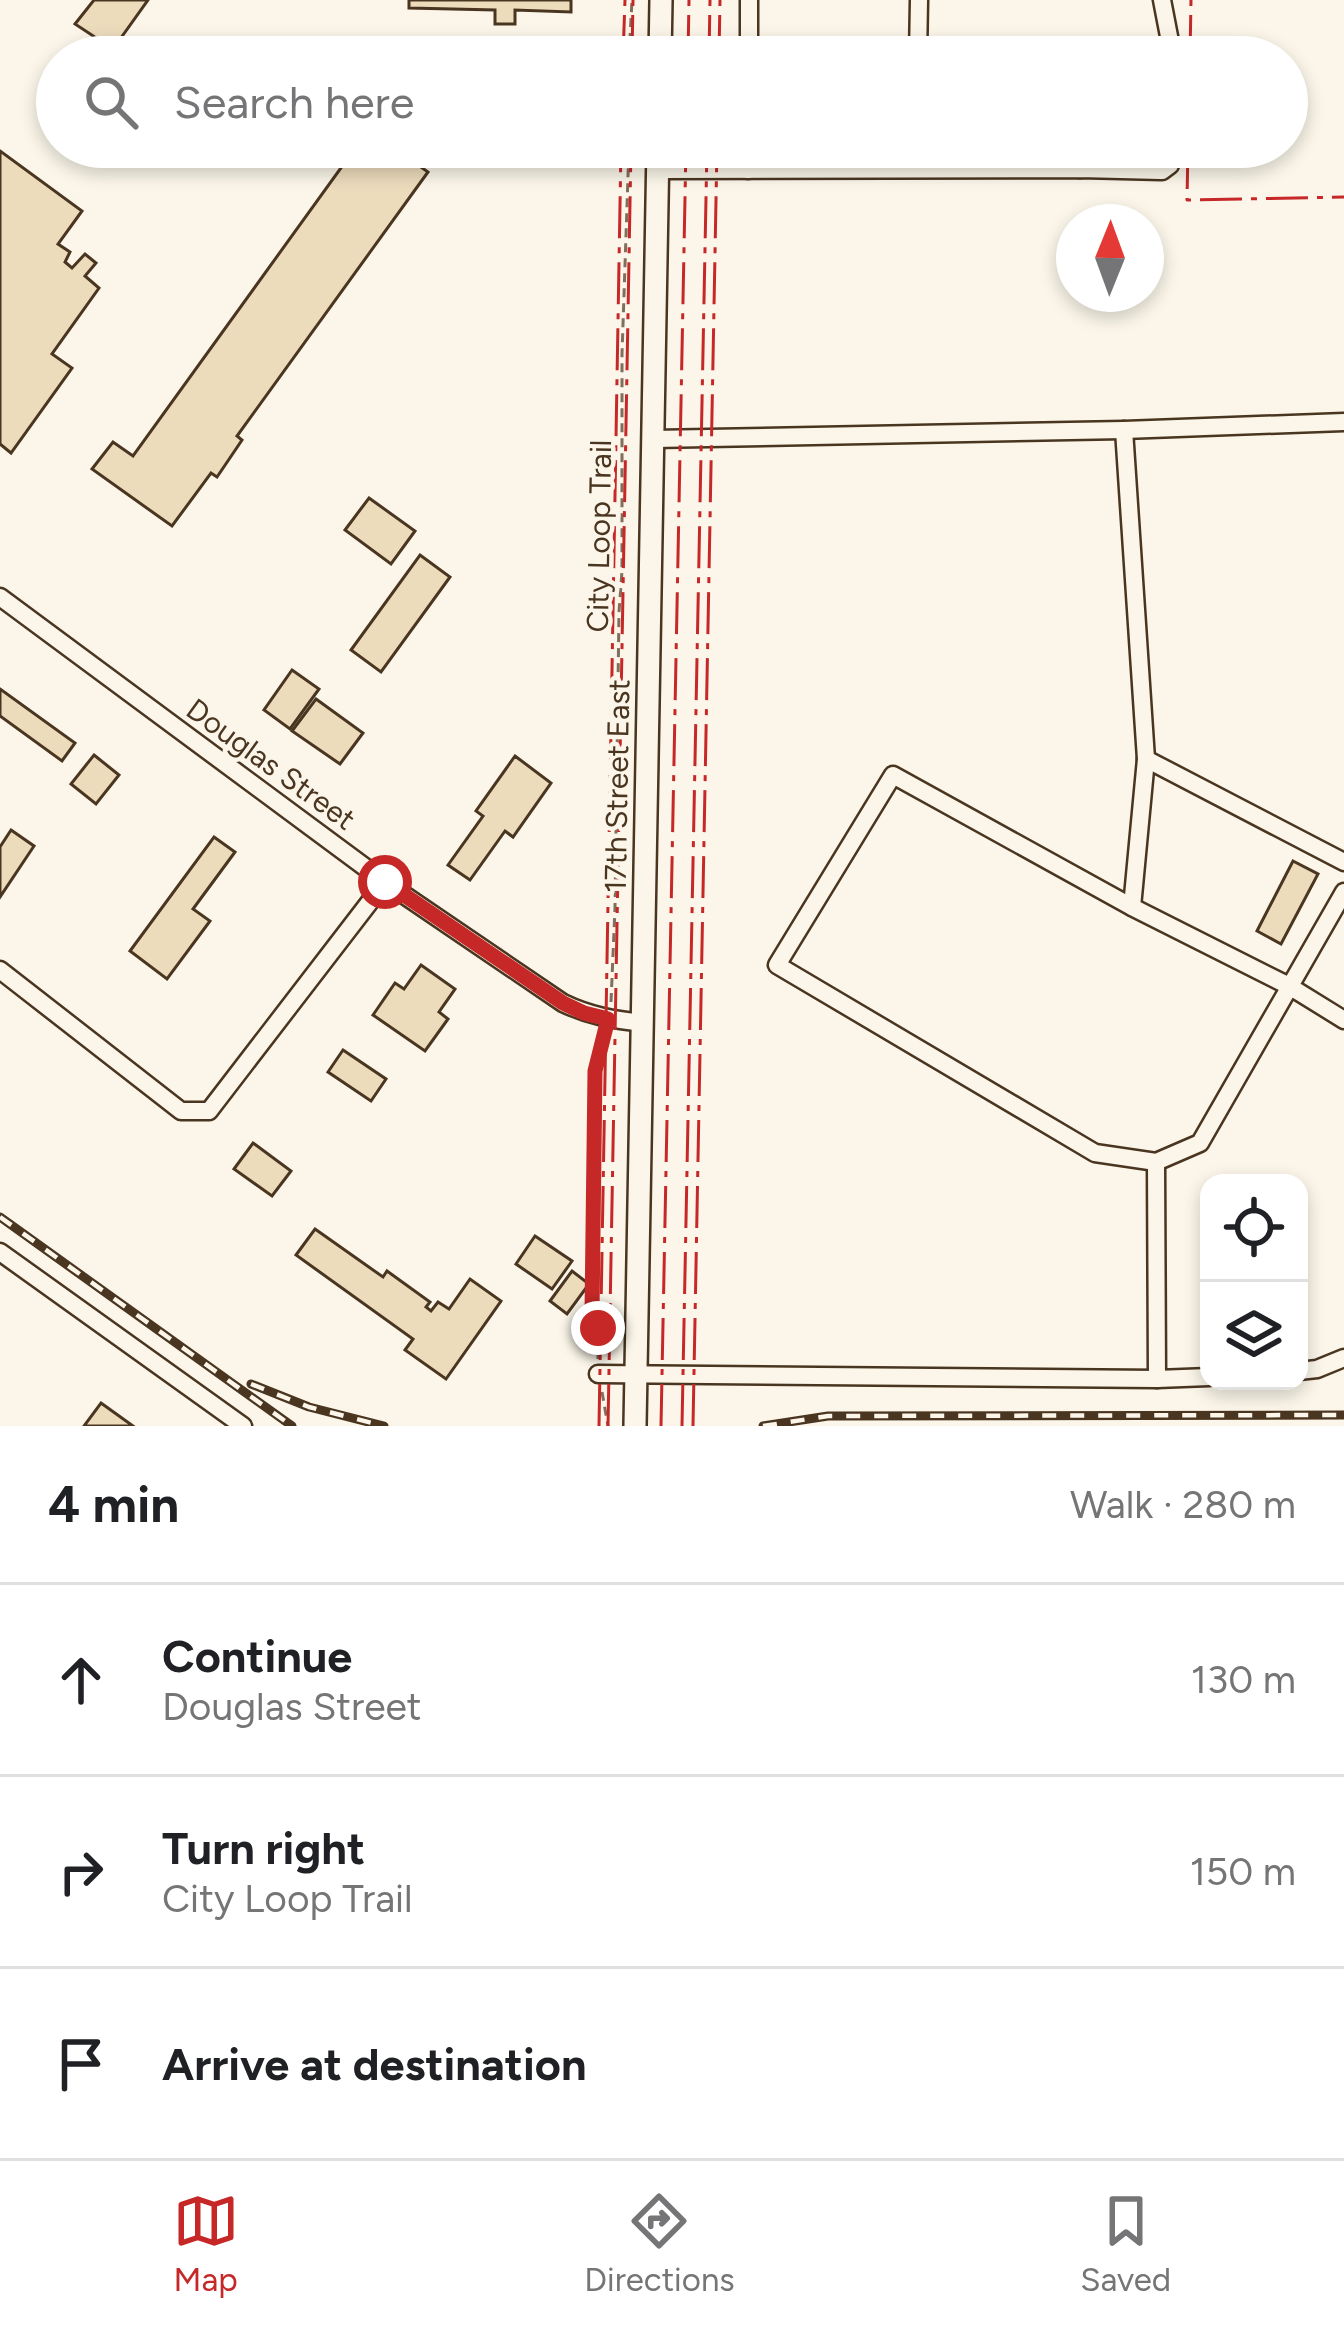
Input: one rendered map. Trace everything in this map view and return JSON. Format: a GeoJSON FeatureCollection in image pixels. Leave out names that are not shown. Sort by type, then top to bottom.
{"type":"FeatureCollection","features":[{"type":"Feature","properties":{"kind":"main road"},"geometry":{"type":"LineString","coordinates":[[660,36],[661,0]]}},
{"type":"Feature","properties":{"kind":"main road","name":"17th Street East"},"geometry":{"type":"LineString","coordinates":[[635,1426],[658,168]]}},
{"type":"Feature","properties":{"kind":"street"},"geometry":{"type":"LineString","coordinates":[[749,0],[749,36]]}},
{"type":"Feature","properties":{"kind":"street"},"geometry":{"type":"LineString","coordinates":[[919,0],[919,36]]}},
{"type":"Feature","properties":{"kind":"street"},"geometry":{"type":"LineString","coordinates":[[1162,0],[1169,36]]}},
{"type":"Feature","properties":{"kind":"street"},"geometry":{"type":"LineString","coordinates":[[733,168],[1162,172],[1167,168]]}},
{"type":"Feature","properties":{"kind":"street"},"geometry":{"type":"LineString","coordinates":[[653,439],[1344,422]]}},
{"type":"Feature","properties":{"kind":"street"},"geometry":{"type":"LineString","coordinates":[[1124,430],[1146,758],[1132,907]]}},
{"type":"Feature","properties":{"kind":"street","name":"Douglas Street"},"geometry":{"type":"LineString","coordinates":[[0,597],[385,882],[563,1003],[608,1019],[644,1023]]}},
{"type":"Feature","properties":{"kind":"street"},"geometry":{"type":"LineString","coordinates":[[1146,758],[1344,862]]}},
{"type":"Feature","properties":{"kind":"street"},"geometry":{"type":"LineString","coordinates":[[1344,892],[1289,986],[1200,1144],[1156,1162],[1095,1153],[777,965],[893,776],[1132,907],[1289,986],[1344,1020]]}},
{"type":"Feature","properties":{"kind":"street"},"geometry":{"type":"LineString","coordinates":[[0,970],[181,1111],[208,1111],[385,882]]}},
{"type":"Feature","properties":{"kind":"street"},"geometry":{"type":"LineString","coordinates":[[1156,1162],[1157,1378]]}},
{"type":"Feature","properties":{"kind":"street"},"geometry":{"type":"LineString","coordinates":[[0,1252],[243,1426]]}},
{"type":"Feature","properties":{"kind":"street"},"geometry":{"type":"LineString","coordinates":[[1308,1370],[1344,1358]]}},
{"type":"Feature","properties":{"kind":"street"},"geometry":{"type":"LineString","coordinates":[[598,1374],[1200,1377]]}},
{"type":"Feature","properties":{"kind":"path"},"geometry":{"type":"LineString","coordinates":[[630,36],[632,0]]}},
{"type":"Feature","properties":{"kind":"path","name":"City Loop Trail"},"geometry":{"type":"LineString","coordinates":[[608,1426],[598,1374],[598,1328],[592,1313],[595,1071],[613,991],[628,168]]}},
{"type":"Feature","properties":{"kind":"building"},"geometry":{"type":"Polygon","coordinates":[[[94,0],[148,0],[122,36],[93,36],[75,24],[94,0]]]}},
{"type":"Feature","properties":{"kind":"building"},"geometry":{"type":"Polygon","coordinates":[[[409,0],[571,0],[571,12],[515,10],[515,24],[495,24],[495,10],[409,8],[409,0]]]}},
{"type":"Feature","properties":{"kind":"building"},"geometry":{"type":"Polygon","coordinates":[[[0,151],[82,211],[58,244],[70,252],[65,262],[72,268],[85,254],[96,263],[85,276],[99,288],[52,354],[72,368],[11,453],[0,444],[0,151]]]}},
{"type":"Feature","properties":{"kind":"building"},"geometry":{"type":"Polygon","coordinates":[[[341,168],[422,168],[428,172],[237,436],[242,440],[217,477],[211,473],[172,526],[92,469],[113,442],[133,456],[341,168]]]}},
{"type":"Feature","properties":{"kind":"building"},"geometry":{"type":"Polygon","coordinates":[[[369,498],[415,531],[391,564],[345,530],[369,498]]]}},
{"type":"Feature","properties":{"kind":"building"},"geometry":{"type":"Polygon","coordinates":[[[420,555],[450,577],[381,672],[351,650],[420,555]]]}},
{"type":"Feature","properties":{"kind":"building"},"geometry":{"type":"Polygon","coordinates":[[[292,670],[319,689],[290,729],[264,710],[292,670]]]}},
{"type":"Feature","properties":{"kind":"building"},"geometry":{"type":"Polygon","coordinates":[[[0,689],[75,743],[62,761],[0,716],[0,689]]]}},
{"type":"Feature","properties":{"kind":"building"},"geometry":{"type":"Polygon","coordinates":[[[316,699],[363,733],[340,764],[292,731],[316,699]]]}},
{"type":"Feature","properties":{"kind":"building"},"geometry":{"type":"Polygon","coordinates":[[[94,755],[119,775],[96,804],[71,784],[94,755]]]}},
{"type":"Feature","properties":{"kind":"building"},"geometry":{"type":"Polygon","coordinates":[[[515,756],[551,783],[513,837],[505,831],[470,880],[448,865],[483,816],[476,811],[515,756]]]}},
{"type":"Feature","properties":{"kind":"building"},"geometry":{"type":"Polygon","coordinates":[[[11,830],[34,846],[0,897],[0,847],[11,830]]]}},
{"type":"Feature","properties":{"kind":"building"},"geometry":{"type":"Polygon","coordinates":[[[214,837],[235,852],[193,909],[210,921],[167,979],[130,951],[214,837]]]}},
{"type":"Feature","properties":{"kind":"building"},"geometry":{"type":"Polygon","coordinates":[[[1293,861],[1318,874],[1281,944],[1257,931],[1293,861]]]}},
{"type":"Feature","properties":{"kind":"building"},"geometry":{"type":"Polygon","coordinates":[[[421,965],[455,989],[439,1012],[448,1019],[425,1051],[373,1015],[395,983],[404,989],[421,965]]]}},
{"type":"Feature","properties":{"kind":"building"},"geometry":{"type":"Polygon","coordinates":[[[343,1050],[386,1079],[371,1101],[328,1072],[343,1050]]]}},
{"type":"Feature","properties":{"kind":"building"},"geometry":{"type":"Polygon","coordinates":[[[253,1143],[291,1171],[272,1196],[234,1169],[253,1143]]]}},
{"type":"Feature","properties":{"kind":"building"},"geometry":{"type":"Polygon","coordinates":[[[315,1229],[383,1277],[387,1271],[430,1302],[426,1307],[431,1311],[438,1302],[449,1309],[470,1279],[501,1301],[446,1379],[405,1350],[413,1339],[296,1255],[315,1229]]]}},
{"type":"Feature","properties":{"kind":"building"},"geometry":{"type":"Polygon","coordinates":[[[535,1236],[572,1261],[552,1289],[516,1264],[535,1236]]]}},
{"type":"Feature","properties":{"kind":"building"},"geometry":{"type":"Polygon","coordinates":[[[572,1271],[589,1284],[567,1314],[550,1301],[572,1271]]]}},
{"type":"Feature","properties":{"kind":"building"},"geometry":{"type":"Polygon","coordinates":[[[101,1403],[133,1426],[84,1426],[101,1403]]]}},
{"type":"Feature","properties":{"kind":"railway"},"geometry":{"type":"LineString","coordinates":[[0,1217],[292,1426]]}},
{"type":"Feature","properties":{"kind":"railway"},"geometry":{"type":"LineString","coordinates":[[251,1384],[309,1407],[384,1426]]}},
{"type":"Feature","properties":{"kind":"railway"},"geometry":{"type":"LineString","coordinates":[[763,1426],[828,1416],[1344,1415]]}},
{"type":"Feature","properties":{"kind":"power"},"geometry":{"type":"LineString","coordinates":[[624,36],[625,0]]}},
{"type":"Feature","properties":{"kind":"power"},"geometry":{"type":"LineString","coordinates":[[632,36],[633,0]]}},
{"type":"Feature","properties":{"kind":"power"},"geometry":{"type":"LineString","coordinates":[[688,36],[689,0]]}},
{"type":"Feature","properties":{"kind":"power"},"geometry":{"type":"LineString","coordinates":[[709,36],[710,0]]}},
{"type":"Feature","properties":{"kind":"power"},"geometry":{"type":"LineString","coordinates":[[719,36],[720,0]]}},
{"type":"Feature","properties":{"kind":"power"},"geometry":{"type":"LineString","coordinates":[[1190,36],[1191,0]]}},
{"type":"Feature","properties":{"kind":"power"},"geometry":{"type":"LineString","coordinates":[[599,1426],[621,168]]}},
{"type":"Feature","properties":{"kind":"power"},"geometry":{"type":"LineString","coordinates":[[608,1426],[631,168]]}},
{"type":"Feature","properties":{"kind":"power"},"geometry":{"type":"LineString","coordinates":[[661,1426],[686,168]]}},
{"type":"Feature","properties":{"kind":"power"},"geometry":{"type":"LineString","coordinates":[[682,1426],[707,168]]}},
{"type":"Feature","properties":{"kind":"power"},"geometry":{"type":"LineString","coordinates":[[693,1426],[717,168]]}},
{"type":"Feature","properties":{"kind":"power"},"geometry":{"type":"LineString","coordinates":[[1188,168],[1187,200],[1344,197]]}},
{"type":"Feature","properties":{"kind":"route"},"geometry":{"type":"LineString","coordinates":[[385,882],[563,1003],[608,1019],[595,1071],[592,1313],[598,1328]]}}]}
